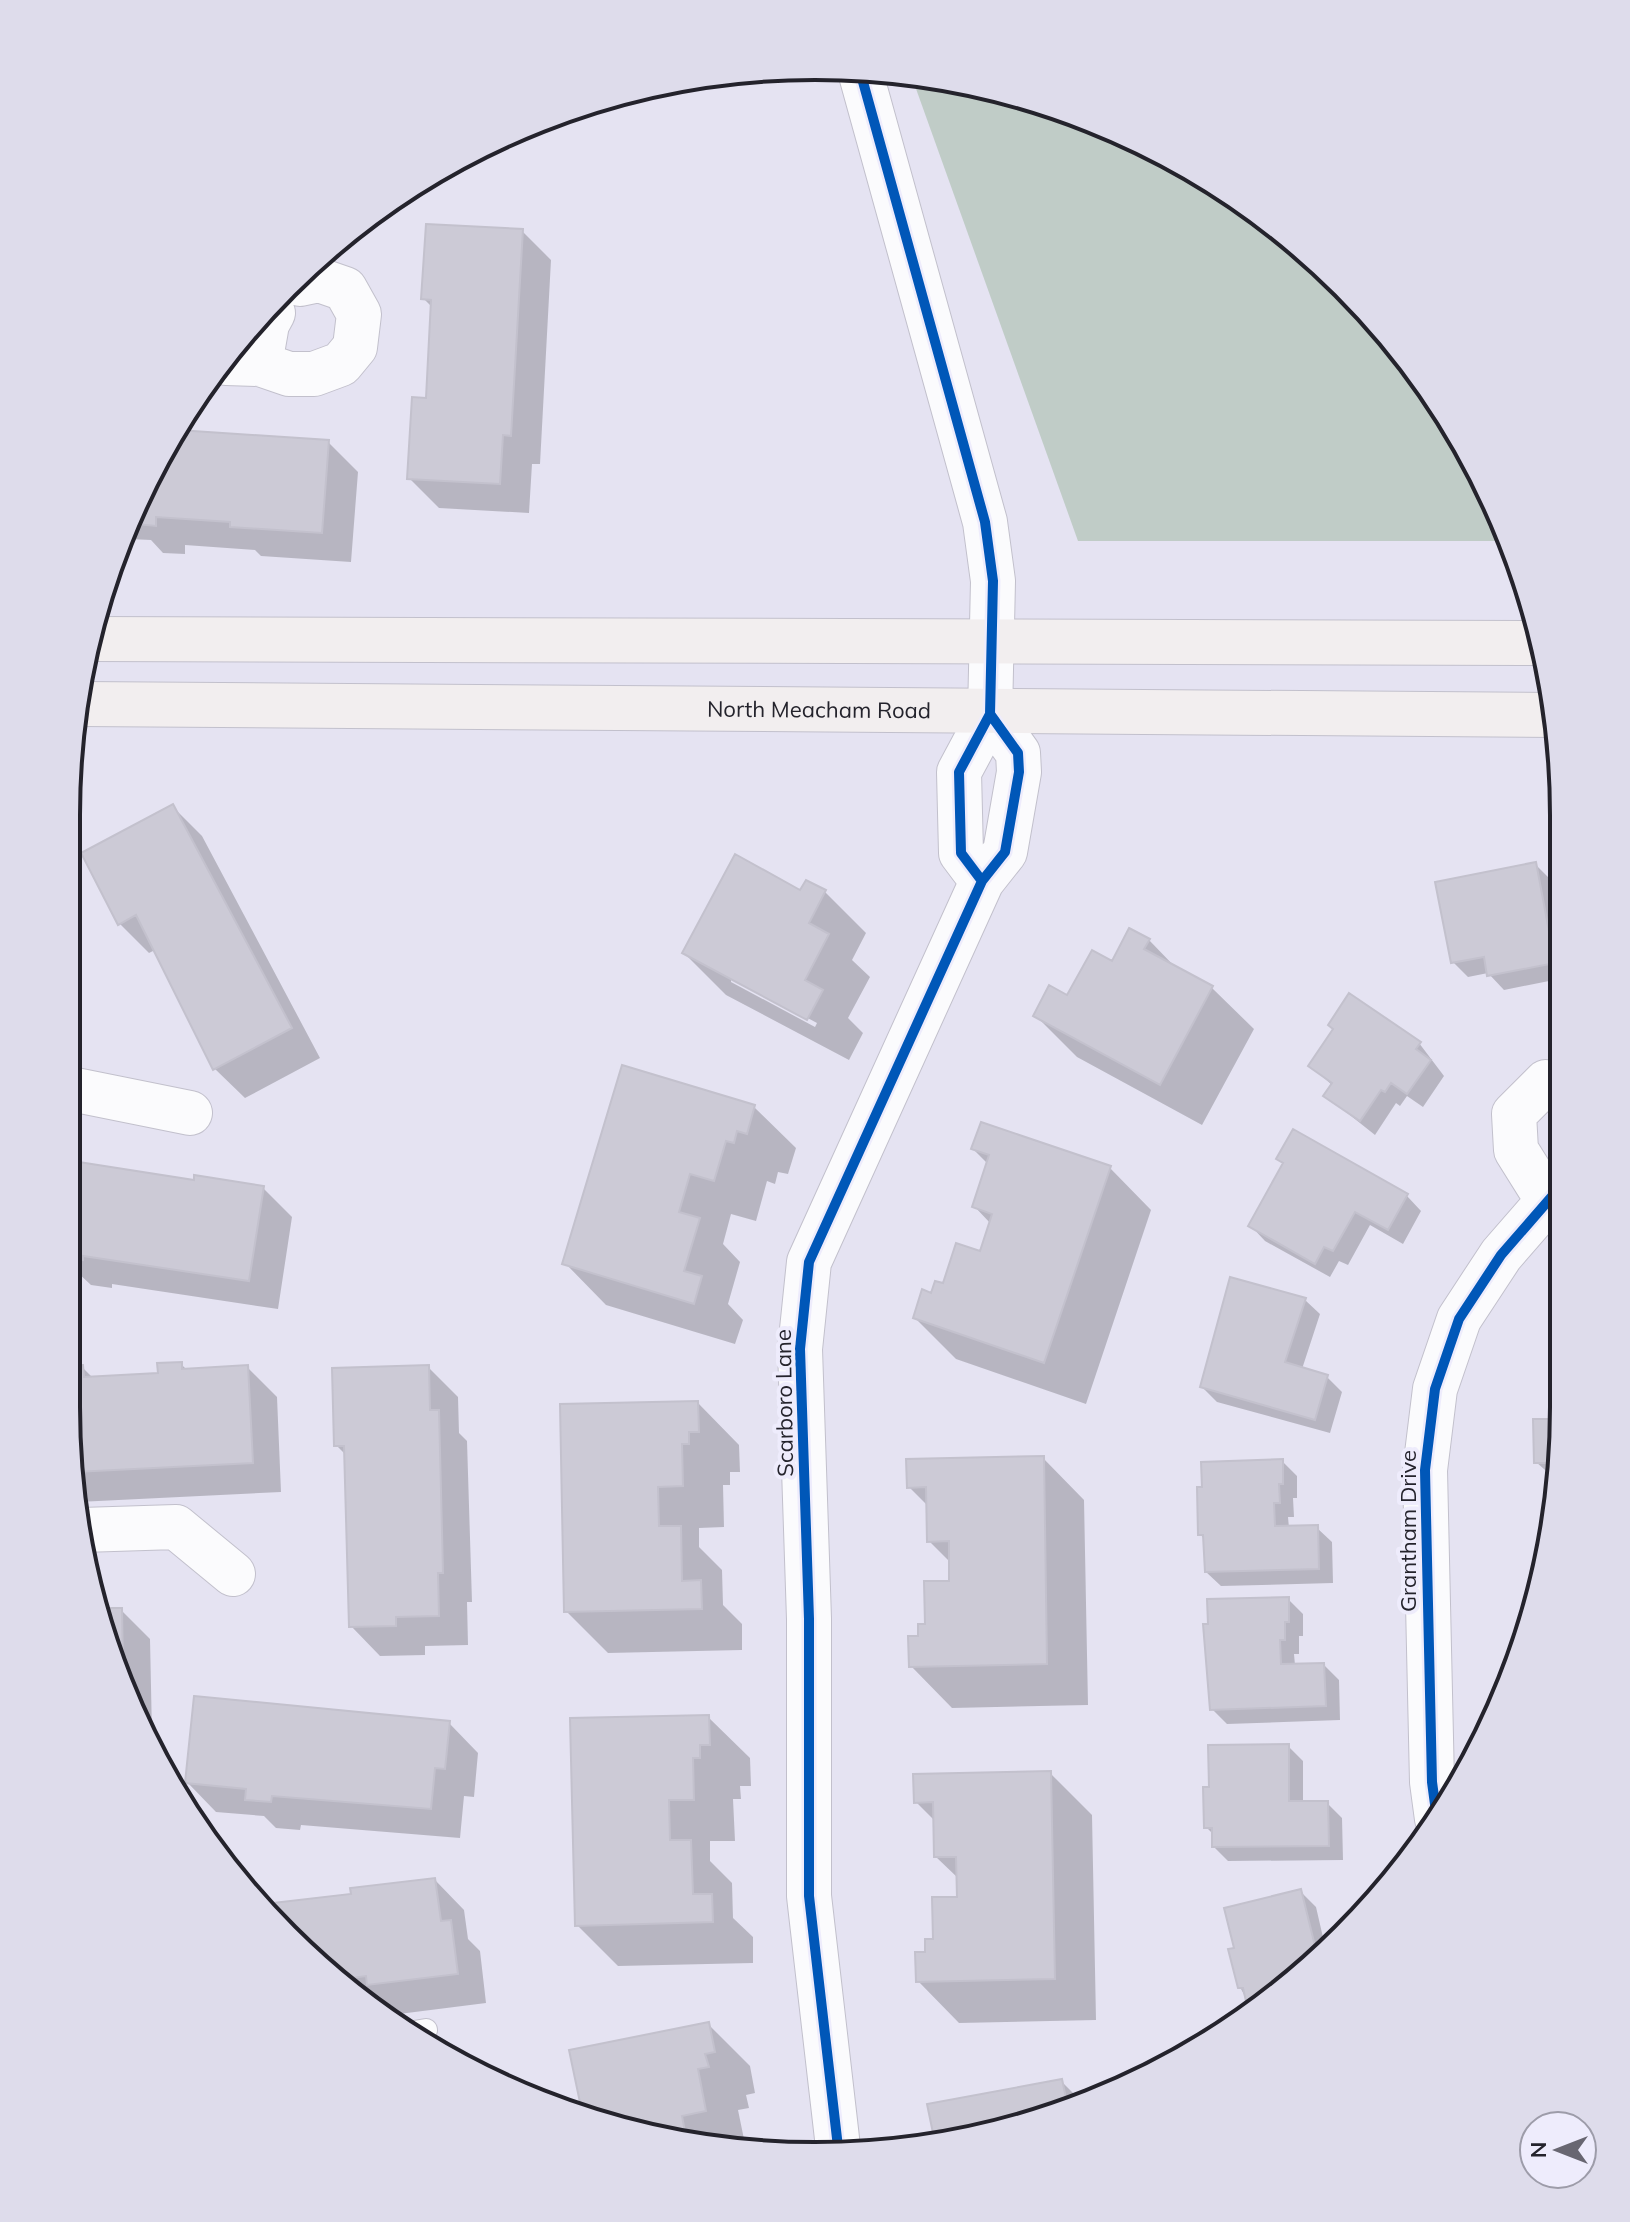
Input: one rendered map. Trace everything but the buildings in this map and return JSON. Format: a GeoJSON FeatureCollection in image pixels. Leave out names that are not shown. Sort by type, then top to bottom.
{"type":"FeatureCollection","features":[{"type":"Feature","properties":{"kind":"main road"},"geometry":{"type":"LineString","coordinates":[[102,639],[1529,643]]}},
{"type":"Feature","properties":{"kind":"main road","name":"North Meacham Road"},"geometry":{"type":"LineString","coordinates":[[89,704],[990,714],[1543,715]]}},
{"type":"Feature","properties":{"kind":"street"},"geometry":{"type":"LineString","coordinates":[[863,82],[985,522],[993,581],[990,714],[959,772],[961,853],[982,881]]}},
{"type":"Feature","properties":{"kind":"street"},"geometry":{"type":"LineString","coordinates":[[266,326],[243,363],[289,374],[314,374],[341,364],[355,347],[359,314],[345,289],[319,280],[309,282]]}},
{"type":"Feature","properties":{"kind":"street","name":"Scarboro Lane"},"geometry":{"type":"LineString","coordinates":[[837,2141],[809,1896],[809,1619],[800,1349],[809,1262],[982,881],[1005,852],[1019,772],[1018,753],[990,714]]}},
{"type":"Feature","properties":{"kind":"street","name":"Grantham Drive"},"geometry":{"type":"LineString","coordinates":[[1550,1083],[1546,1082],[1514,1114],[1516,1150],[1550,1188]]}},
{"type":"Feature","properties":{"kind":"street"},"geometry":{"type":"LineString","coordinates":[[80,1091],[190,1113]]}},
{"type":"Feature","properties":{"kind":"street","name":"Grantham Drive"},"geometry":{"type":"LineString","coordinates":[[1435,1802],[1425,1470],[1435,1389],[1459,1319],[1501,1255],[1550,1197]]}},
{"type":"Feature","properties":{"kind":"street"},"geometry":{"type":"LineString","coordinates":[[91,1530],[176,1527],[233,1574]]}},
{"type":"Feature","properties":{"kind":"shaded area"},"geometry":{"type":"Polygon","coordinates":[[[915,87],[1005,105],[1096,136],[1182,178],[1262,232],[1335,295],[1398,368],[1452,448],[1497,541],[1078,541],[915,87]]]}},
{"type":"Feature","properties":{"kind":"cycle path"},"geometry":{"type":"LineString","coordinates":[[863,82],[985,522],[993,581],[990,714],[959,772],[961,853],[982,881]]}},
{"type":"Feature","properties":{"kind":"cycle path"},"geometry":{"type":"LineString","coordinates":[[837,2141],[809,1896],[809,1619],[800,1349],[809,1262],[982,881],[1005,852],[1019,772],[1018,753],[990,714]]}},
{"type":"Feature","properties":{"kind":"cycle path"},"geometry":{"type":"LineString","coordinates":[[1435,1802],[1425,1470],[1435,1389],[1459,1319],[1501,1255],[1550,1199]]}}]}
